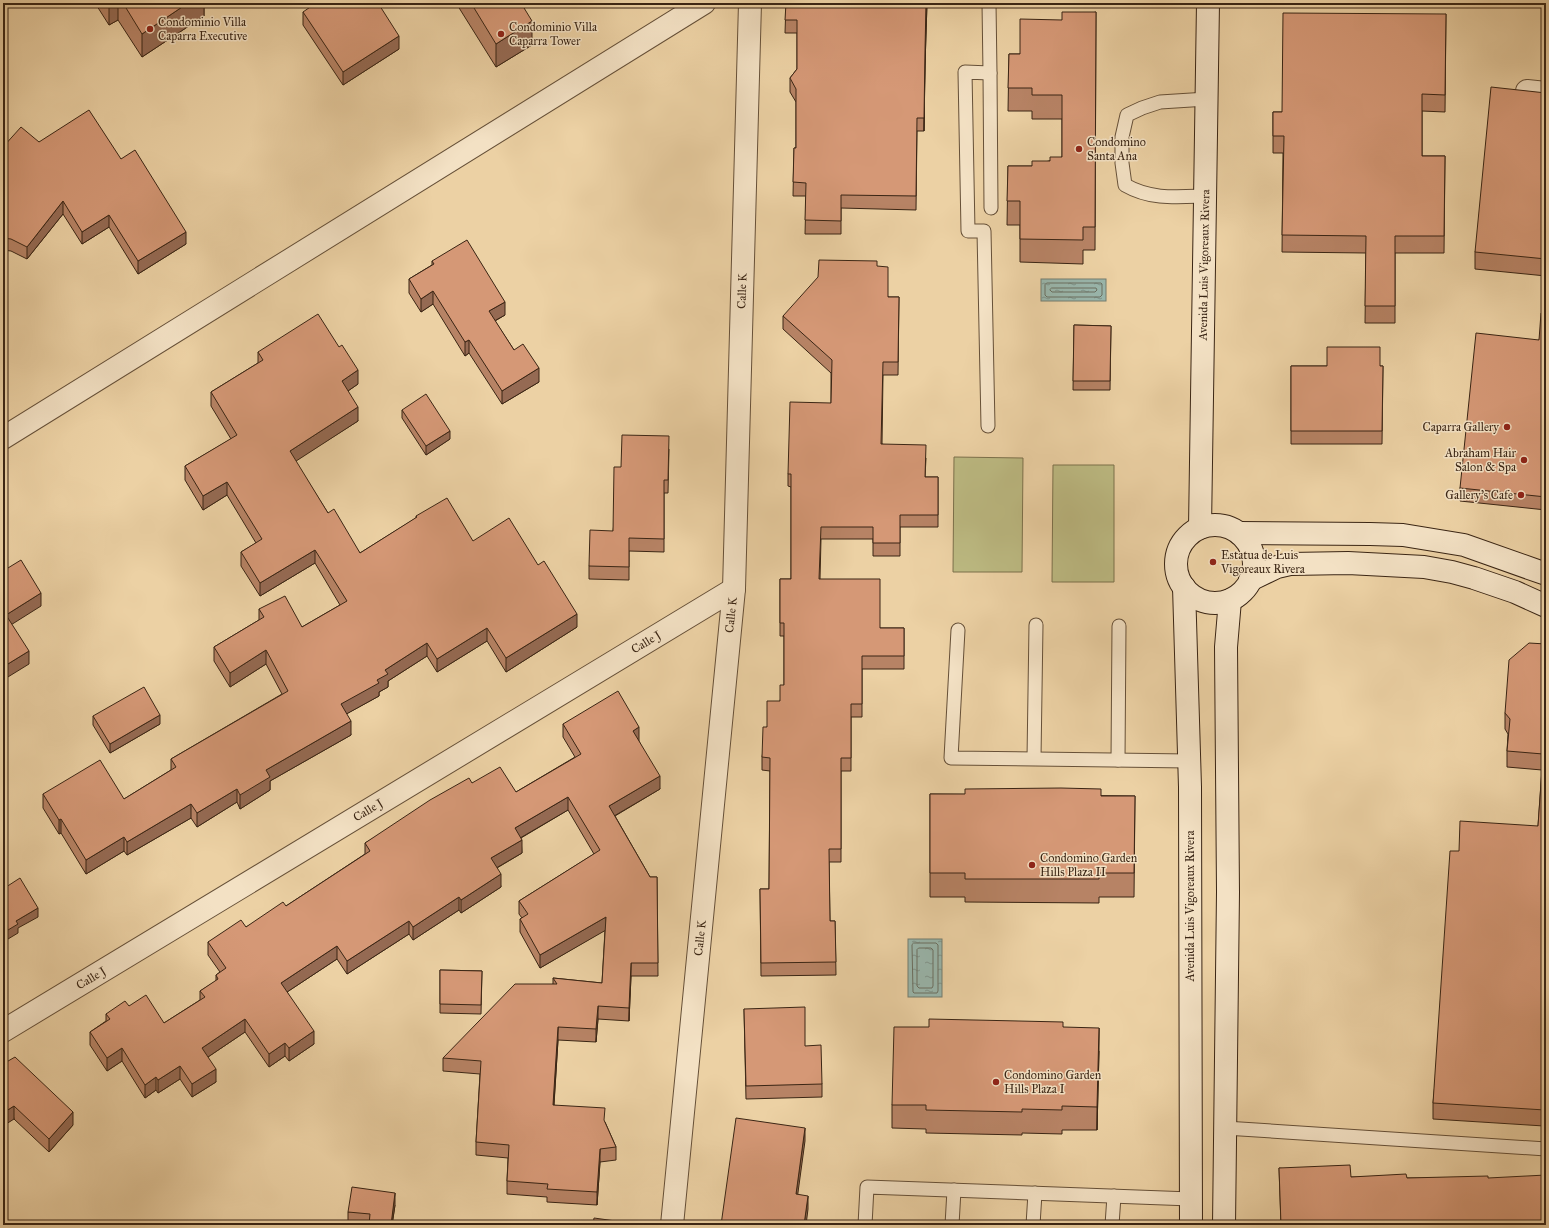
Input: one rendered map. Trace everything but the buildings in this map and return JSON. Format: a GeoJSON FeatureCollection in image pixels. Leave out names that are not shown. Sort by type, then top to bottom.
{"type":"FeatureCollection","features":[{"type":"Feature","properties":{"kind":"street"},"geometry":{"type":"LineString","coordinates":[[3,438],[704,3]]}},
{"type":"Feature","properties":{"kind":"street","name":"Calle K"},"geometry":{"type":"LineString","coordinates":[[672,1225],[734,589],[750,3]]}},
{"type":"Feature","properties":{"kind":"street","name":"Avenida Luis Vigoreaux Rivera"},"geometry":{"type":"LineString","coordinates":[[1200,528],[1208,3]]}},
{"type":"Feature","properties":{"kind":"street"},"geometry":{"type":"LineString","coordinates":[[1214,526],[1227,527],[1239,534],[1248,543],[1253,554],[1254,567],[1250,580],[1242,592],[1230,600],[1218,602],[1205,601],[1193,596],[1180,581],[1176,567],[1178,553],[1184,541],[1200,528],[1214,526]]}},
{"type":"Feature","properties":{"kind":"street"},"geometry":{"type":"LineString","coordinates":[[1239,534],[1348,534],[1403,536],[1464,546],[1546,574]]}},
{"type":"Feature","properties":{"kind":"street"},"geometry":{"type":"LineString","coordinates":[[1250,580],[1277,567],[1290,564],[1348,563],[1424,567],[1474,578],[1515,592],[1546,606]]}},
{"type":"Feature","properties":{"kind":"street","name":"Avenida Luis Vigoreaux Rivera"},"geometry":{"type":"LineString","coordinates":[[1184,587],[1189,761],[1191,1225]]}},
{"type":"Feature","properties":{"kind":"street","name":"Calle J"},"geometry":{"type":"LineString","coordinates":[[3,1032],[734,589]]}},
{"type":"Feature","properties":{"kind":"street"},"geometry":{"type":"LineString","coordinates":[[1224,1225],[1228,892],[1226,647],[1230,600]]}},
{"type":"Feature","properties":{"kind":"lane"},"geometry":{"type":"LineString","coordinates":[[989,3],[991,208]]}},
{"type":"Feature","properties":{"kind":"lane"},"geometry":{"type":"LineString","coordinates":[[988,426],[984,231],[968,231],[965,72],[990,73]]}},
{"type":"Feature","properties":{"kind":"lane"},"geometry":{"type":"LineString","coordinates":[[1205,196],[1160,197],[1146,195],[1135,191],[1126,185],[1122,163],[1122,137],[1127,115],[1142,108],[1160,102],[1207,99]]}},
{"type":"Feature","properties":{"kind":"lane"},"geometry":{"type":"LineString","coordinates":[[1034,758],[1036,625]]}},
{"type":"Feature","properties":{"kind":"lane"},"geometry":{"type":"LineString","coordinates":[[1118,760],[1119,626]]}},
{"type":"Feature","properties":{"kind":"lane"},"geometry":{"type":"LineString","coordinates":[[958,630],[951,758],[1189,761]]}},
{"type":"Feature","properties":{"kind":"lane"},"geometry":{"type":"LineString","coordinates":[[1225,1128],[1546,1149]]}},
{"type":"Feature","properties":{"kind":"lane"},"geometry":{"type":"LineString","coordinates":[[865,1225],[867,1187],[1191,1199]]}},
{"type":"Feature","properties":{"kind":"lane"},"geometry":{"type":"LineString","coordinates":[[952,1225],[954,1190]]}},
{"type":"Feature","properties":{"kind":"lane"},"geometry":{"type":"LineString","coordinates":[[1033,1225],[1035,1193]]}},
{"type":"Feature","properties":{"kind":"lane"},"geometry":{"type":"LineString","coordinates":[[1112,1225],[1114,1196]]}},
{"type":"Feature","properties":{"kind":"shaded area"},"geometry":{"type":"Polygon","coordinates":[[[1325,3],[1407,3],[1407,7],[1325,5],[1325,3]]]}},
{"type":"Feature","properties":{"kind":"shaded area"},"geometry":{"type":"Polygon","coordinates":[[[954,457],[1023,458],[1022,572],[953,572],[954,457]]]}},
{"type":"Feature","properties":{"kind":"shaded area"},"geometry":{"type":"Polygon","coordinates":[[[1053,465],[1114,465],[1114,582],[1052,582],[1053,465]]]}},
{"type":"Feature","properties":{"kind":"water"},"geometry":{"type":"Polygon","coordinates":[[[1041,279],[1106,279],[1106,301],[1041,301],[1041,279]]]}},
{"type":"Feature","properties":{"kind":"water"},"geometry":{"type":"Polygon","coordinates":[[[908,939],[942,939],[942,997],[908,997],[908,939]]]}},
{"type":"Feature","properties":{"kind":"place","name":"Condominio Villa Caparra Executive"},"geometry":{"type":"Point","coordinates":[150,29]}},
{"type":"Feature","properties":{"kind":"place","name":"Condominio Villa Caparra Tower"},"geometry":{"type":"Point","coordinates":[501,34]}},
{"type":"Feature","properties":{"kind":"place","name":"Condomino Santa Ana"},"geometry":{"type":"Point","coordinates":[1079,149]}},
{"type":"Feature","properties":{"kind":"place","name":"Caparra Gallery"},"geometry":{"type":"Point","coordinates":[1507,427]}},
{"type":"Feature","properties":{"kind":"place","name":"Abraham Hair Salon & Spa"},"geometry":{"type":"Point","coordinates":[1524,460]}},
{"type":"Feature","properties":{"kind":"place","name":"Gallery's Cafe"},"geometry":{"type":"Point","coordinates":[1521,495]}},
{"type":"Feature","properties":{"kind":"place","name":"Estatua de Luis Vigoreaux Rivera"},"geometry":{"type":"Point","coordinates":[1213,562]}},
{"type":"Feature","properties":{"kind":"place","name":"Condomino Garden Hills Plaza II"},"geometry":{"type":"Point","coordinates":[1032,865]}},
{"type":"Feature","properties":{"kind":"place","name":"Condomino Garden Hills Plaza I"},"geometry":{"type":"Point","coordinates":[996,1082]}}]}
